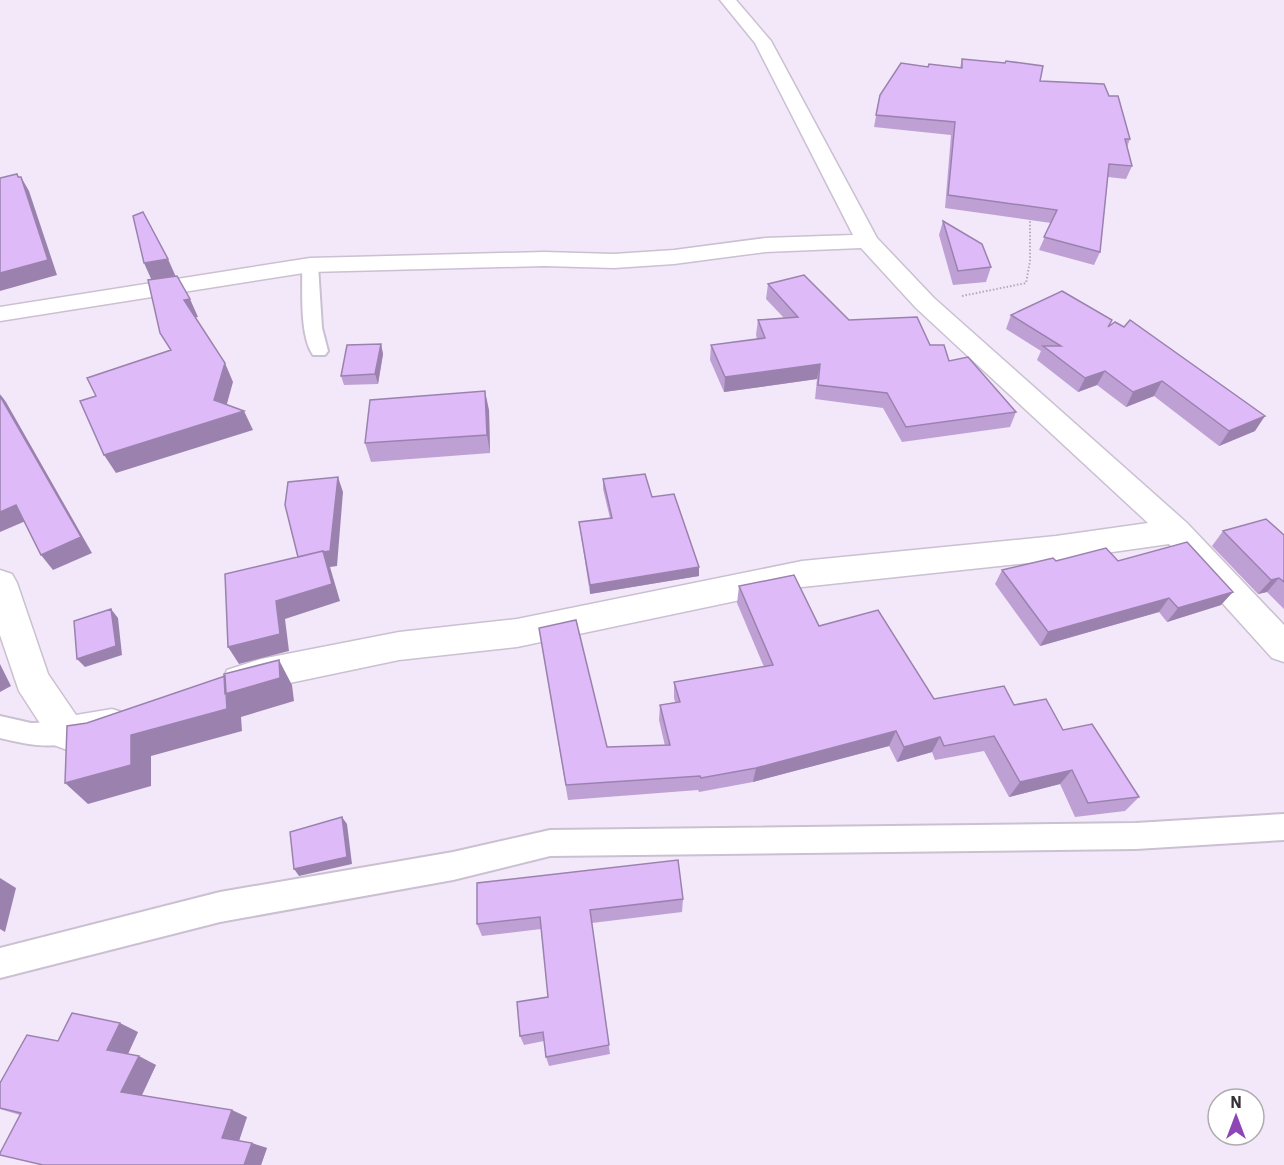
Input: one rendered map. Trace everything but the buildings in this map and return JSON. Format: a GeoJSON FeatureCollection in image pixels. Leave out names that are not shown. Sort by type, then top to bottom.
{"type":"FeatureCollection","features":[{"type":"Feature","properties":{"kind":"street"},"geometry":{"type":"LineString","coordinates":[[728,0],[763,40],[867,241],[926,303],[1176,531],[1284,648]]}},
{"type":"Feature","properties":{"kind":"street"},"geometry":{"type":"LineString","coordinates":[[0,314],[310,265],[544,259],[614,261],[674,257],[765,246],[867,241]]}},
{"type":"Feature","properties":{"kind":"street"},"geometry":{"type":"LineString","coordinates":[[208,692],[261,674],[399,646],[517,633],[802,574],[1056,548],[1176,531]]}},
{"type":"Feature","properties":{"kind":"street"},"geometry":{"type":"LineString","coordinates":[[0,583],[32,680],[67,733],[107,726],[145,714]]}},
{"type":"Feature","properties":{"kind":"lane"},"geometry":{"type":"LineString","coordinates":[[310,265],[313,328],[319,351]]}},
{"type":"Feature","properties":{"kind":"lane"},"geometry":{"type":"LineString","coordinates":[[0,728],[32,734],[67,733]]}},
{"type":"Feature","properties":{"kind":"lane"},"geometry":{"type":"LineString","coordinates":[[0,963],[220,907],[453,866],[550,843],[1136,836],[1284,827]]}},
{"type":"Feature","properties":{"kind":"path"},"geometry":{"type":"LineString","coordinates":[[926,303],[1026,283],[1031,274],[1028,249],[1030,208]]}}]}
